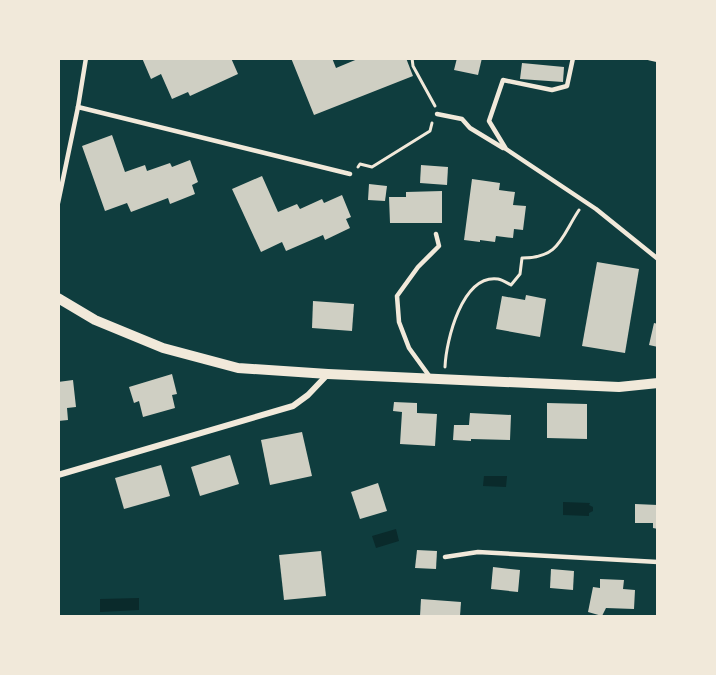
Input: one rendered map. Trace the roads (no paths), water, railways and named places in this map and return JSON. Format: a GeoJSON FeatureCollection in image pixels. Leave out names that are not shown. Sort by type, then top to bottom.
{"type":"FeatureCollection","features":[{"type":"Feature","properties":{"kind":"street"},"geometry":{"type":"LineString","coordinates":[[58,298],[95,320],[163,348],[238,368],[619,387],[657,383]]}},
{"type":"Feature","properties":{"kind":"street"},"geometry":{"type":"LineString","coordinates":[[58,475],[293,406],[308,395],[328,374]]}},
{"type":"Feature","properties":{"kind":"lane"},"geometry":{"type":"LineString","coordinates":[[58,203],[86,58]]}},
{"type":"Feature","properties":{"kind":"lane"},"geometry":{"type":"LineString","coordinates":[[506,149],[489,121],[503,80],[552,90],[567,86],[573,58]]}},
{"type":"Feature","properties":{"kind":"lane"},"geometry":{"type":"LineString","coordinates":[[649,58],[657,60]]}},
{"type":"Feature","properties":{"kind":"lane"},"geometry":{"type":"LineString","coordinates":[[78,107],[350,174]]}},
{"type":"Feature","properties":{"kind":"lane"},"geometry":{"type":"LineString","coordinates":[[438,114],[462,119],[470,128],[585,201],[657,259]]}},
{"type":"Feature","properties":{"kind":"lane"},"geometry":{"type":"LineString","coordinates":[[432,379],[410,348],[402,331],[397,296],[418,267],[439,246],[436,234]]}},
{"type":"Feature","properties":{"kind":"lane"},"geometry":{"type":"LineString","coordinates":[[445,557],[478,552],[657,562]]}},
{"type":"Feature","properties":{"kind":"water"},"geometry":{"type":"Polygon","coordinates":[[[484,476],[507,476],[506,487],[483,486],[484,476]]]}},
{"type":"Feature","properties":{"kind":"water"},"geometry":{"type":"Polygon","coordinates":[[[563,502],[590,503],[593,511],[589,513],[589,516],[563,515],[563,502]]]}},
{"type":"Feature","properties":{"kind":"water"},"geometry":{"type":"Polygon","coordinates":[[[396,529],[399,541],[376,548],[372,536],[396,529]]]}},
{"type":"Feature","properties":{"kind":"water"},"geometry":{"type":"Polygon","coordinates":[[[139,598],[139,610],[100,612],[100,599],[139,598]]]}}]}
